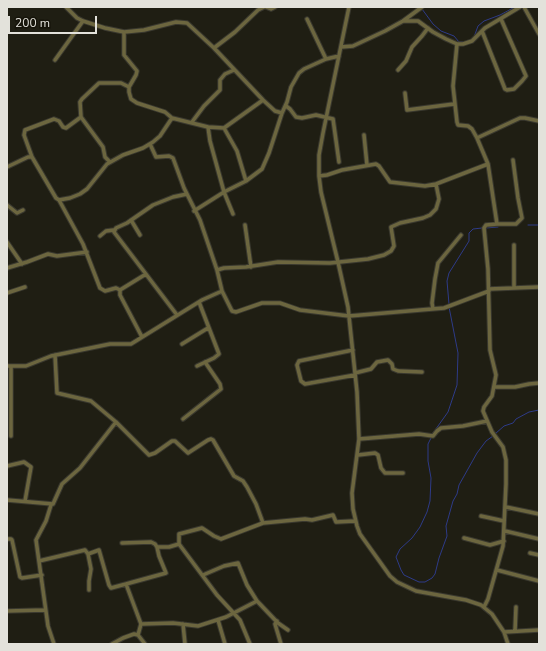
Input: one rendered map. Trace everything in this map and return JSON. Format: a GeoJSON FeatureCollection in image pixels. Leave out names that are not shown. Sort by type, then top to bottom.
{"type":"FeatureCollection","features":[{"type":"Feature","properties":{"kind":"street"},"geometry":{"type":"LineString","coordinates":[[66,7],[82,21],[124,32],[140,31],[176,22],[183,22],[190,25],[263,100],[275,110],[282,113]]}},
{"type":"Feature","properties":{"kind":"street"},"geometry":{"type":"LineString","coordinates":[[214,48],[235,32],[258,10],[265,7],[271,9],[276,7]]}},
{"type":"Feature","properties":{"kind":"street"},"geometry":{"type":"LineString","coordinates":[[350,7],[319,155],[319,176],[321,196],[338,262],[349,316],[353,350],[360,439],[352,494],[355,521],[363,539],[390,576],[397,582],[416,590],[466,600],[484,607],[504,632],[508,644]]}},
{"type":"Feature","properties":{"kind":"street"},"geometry":{"type":"LineString","coordinates":[[341,47],[348,47],[385,31],[403,21],[422,7]]}},
{"type":"Feature","properties":{"kind":"street"},"geometry":{"type":"LineString","coordinates":[[403,21],[416,20],[437,35],[457,44],[472,41],[482,31],[520,7]]}},
{"type":"Feature","properties":{"kind":"street"},"geometry":{"type":"LineString","coordinates":[[524,7],[539,34]]}},
{"type":"Feature","properties":{"kind":"street"},"geometry":{"type":"LineString","coordinates":[[482,31],[505,89],[514,89],[525,78],[526,74],[501,19]]}},
{"type":"Feature","properties":{"kind":"street"},"geometry":{"type":"LineString","coordinates":[[307,20],[326,59]]}},
{"type":"Feature","properties":{"kind":"street"},"geometry":{"type":"LineString","coordinates":[[55,60],[82,21]]}},
{"type":"Feature","properties":{"kind":"street"},"geometry":{"type":"LineString","coordinates":[[398,70],[406,61],[412,47],[428,28]]}},
{"type":"Feature","properties":{"kind":"street"},"geometry":{"type":"LineString","coordinates":[[124,32],[124,55],[137,71],[129,87],[130,96],[134,102],[164,112],[172,118],[208,127],[224,128],[263,100]]}},
{"type":"Feature","properties":{"kind":"street"},"geometry":{"type":"LineString","coordinates":[[457,44],[453,80],[454,104],[458,124],[460,126],[469,126],[477,138],[488,164],[497,224]]}},
{"type":"Feature","properties":{"kind":"street"},"geometry":{"type":"LineString","coordinates":[[194,211],[224,192],[246,181],[263,167],[282,113],[286,106],[291,88],[299,73],[326,59],[339,56]]}},
{"type":"Feature","properties":{"kind":"street"},"geometry":{"type":"LineString","coordinates":[[192,122],[204,106],[220,90],[220,80],[225,74],[234,70]]}},
{"type":"Feature","properties":{"kind":"street"},"geometry":{"type":"LineString","coordinates":[[110,162],[105,157],[103,147],[81,117],[80,102],[86,94],[101,82],[121,83],[129,87]]}},
{"type":"Feature","properties":{"kind":"street"},"geometry":{"type":"LineString","coordinates":[[405,93],[407,110],[454,104]]}},
{"type":"Feature","properties":{"kind":"street"},"geometry":{"type":"LineString","coordinates":[[286,106],[296,117],[302,118],[314,115],[326,117],[334,121],[339,162]]}},
{"type":"Feature","properties":{"kind":"street"},"geometry":{"type":"LineString","coordinates":[[81,117],[66,128],[63,127],[59,121],[54,119],[25,130],[24,135],[32,157],[56,198],[59,200],[87,252],[101,290],[105,292],[116,288],[120,290],[146,274]]}},
{"type":"Feature","properties":{"kind":"street"},"geometry":{"type":"LineString","coordinates":[[59,200],[76,196],[84,192],[101,170],[110,162],[150,144],[158,138],[172,118]]}},
{"type":"Feature","properties":{"kind":"street"},"geometry":{"type":"LineString","coordinates":[[477,138],[520,118],[539,121]]}},
{"type":"Feature","properties":{"kind":"street"},"geometry":{"type":"LineString","coordinates":[[208,127],[224,192],[233,214]]}},
{"type":"Feature","properties":{"kind":"street"},"geometry":{"type":"LineString","coordinates":[[224,128],[237,151],[246,181]]}},
{"type":"Feature","properties":{"kind":"street"},"geometry":{"type":"LineString","coordinates":[[364,135],[367,165]]}},
{"type":"Feature","properties":{"kind":"street"},"geometry":{"type":"LineString","coordinates":[[150,144],[156,157],[169,156],[173,158],[194,211],[200,220],[217,270],[222,292],[232,311],[236,312],[262,303],[280,303],[300,310],[349,316],[444,308],[489,290],[539,287]]}},
{"type":"Feature","properties":{"kind":"street"},"geometry":{"type":"LineString","coordinates":[[7,167],[28,157],[32,157]]}},
{"type":"Feature","properties":{"kind":"street"},"geometry":{"type":"LineString","coordinates":[[484,607],[497,570],[504,541],[506,460],[502,444],[495,436],[487,421],[483,408],[492,396],[496,375],[490,350],[489,290],[484,228],[486,225],[516,224],[522,218],[513,160]]}},
{"type":"Feature","properties":{"kind":"street"},"geometry":{"type":"LineString","coordinates":[[319,176],[367,165],[378,165],[390,182],[425,186],[436,184],[488,164]]}},
{"type":"Feature","properties":{"kind":"street"},"geometry":{"type":"LineString","coordinates":[[217,270],[224,268],[251,267],[278,262],[338,262],[374,258],[384,255],[394,246],[391,227],[400,223],[418,220],[430,215],[436,210],[439,199],[436,184]]}},
{"type":"Feature","properties":{"kind":"street"},"geometry":{"type":"LineString","coordinates":[[100,236],[106,231],[114,230],[131,220],[156,203],[187,194]]}},
{"type":"Feature","properties":{"kind":"street"},"geometry":{"type":"LineString","coordinates":[[7,205],[17,213],[23,210]]}},
{"type":"Feature","properties":{"kind":"street"},"geometry":{"type":"LineString","coordinates":[[131,220],[140,235]]}},
{"type":"Feature","properties":{"kind":"street"},"geometry":{"type":"LineString","coordinates":[[245,225],[251,267]]}},
{"type":"Feature","properties":{"kind":"street"},"geometry":{"type":"LineString","coordinates":[[114,230],[114,234],[177,315]]}},
{"type":"Feature","properties":{"kind":"street"},"geometry":{"type":"LineString","coordinates":[[433,309],[432,303],[438,263],[461,235]]}},
{"type":"Feature","properties":{"kind":"street"},"geometry":{"type":"LineString","coordinates":[[7,242],[22,264]]}},
{"type":"Feature","properties":{"kind":"street"},"geometry":{"type":"LineString","coordinates":[[514,245],[514,288]]}},
{"type":"Feature","properties":{"kind":"street"},"geometry":{"type":"LineString","coordinates":[[7,268],[48,254],[57,256],[87,252]]}},
{"type":"Feature","properties":{"kind":"street"},"geometry":{"type":"LineString","coordinates":[[7,293],[25,287]]}},
{"type":"Feature","properties":{"kind":"street"},"geometry":{"type":"LineString","coordinates":[[120,290],[120,295],[142,336]]}},
{"type":"Feature","properties":{"kind":"street"},"geometry":{"type":"LineString","coordinates":[[11,436],[9,366],[26,366],[54,355],[110,344],[129,344],[199,302],[222,292]]}},
{"type":"Feature","properties":{"kind":"street"},"geometry":{"type":"LineString","coordinates":[[197,366],[219,354],[199,302]]}},
{"type":"Feature","properties":{"kind":"street"},"geometry":{"type":"LineString","coordinates":[[182,344],[208,328]]}},
{"type":"Feature","properties":{"kind":"street"},"geometry":{"type":"LineString","coordinates":[[353,350],[299,361],[297,365],[301,381],[305,384],[355,374],[371,369],[377,362],[388,360],[392,364],[393,368],[398,371],[422,372]]}},
{"type":"Feature","properties":{"kind":"street"},"geometry":{"type":"LineString","coordinates":[[54,355],[58,393],[81,400],[89,400],[116,422],[149,455],[155,453],[172,441],[175,441],[188,453],[211,439],[234,476],[243,481],[247,487],[263,522]]}},
{"type":"Feature","properties":{"kind":"street"},"geometry":{"type":"LineString","coordinates":[[183,420],[221,390],[220,384],[205,362]]}},
{"type":"Feature","properties":{"kind":"street"},"geometry":{"type":"LineString","coordinates":[[494,387],[515,387],[539,383]]}},
{"type":"Feature","properties":{"kind":"street"},"geometry":{"type":"LineString","coordinates":[[360,439],[418,434],[433,436],[441,428],[463,426],[487,421]]}},
{"type":"Feature","properties":{"kind":"street"},"geometry":{"type":"LineString","coordinates":[[54,644],[45,610],[42,575],[36,540],[46,521],[51,505],[55,503],[57,493],[62,484],[80,468],[116,422]]}},
{"type":"Feature","properties":{"kind":"street"},"geometry":{"type":"LineString","coordinates":[[358,455],[375,452],[378,456],[381,468],[385,473],[403,474]]}},
{"type":"Feature","properties":{"kind":"street"},"geometry":{"type":"LineString","coordinates":[[7,466],[24,462],[31,467],[26,501]]}},
{"type":"Feature","properties":{"kind":"street"},"geometry":{"type":"LineString","coordinates":[[7,500],[51,505]]}},
{"type":"Feature","properties":{"kind":"street"},"geometry":{"type":"LineString","coordinates":[[506,507],[539,514]]}},
{"type":"Feature","properties":{"kind":"street"},"geometry":{"type":"LineString","coordinates":[[250,644],[243,626],[217,595],[179,544],[179,534],[200,528],[221,539],[263,522],[305,519],[312,520],[332,515],[336,522],[355,521]]}},
{"type":"Feature","properties":{"kind":"street"},"geometry":{"type":"LineString","coordinates":[[481,516],[504,521]]}},
{"type":"Feature","properties":{"kind":"street"},"geometry":{"type":"LineString","coordinates":[[504,531],[539,539]]}},
{"type":"Feature","properties":{"kind":"street"},"geometry":{"type":"LineString","coordinates":[[464,538],[490,544],[504,541]]}},
{"type":"Feature","properties":{"kind":"street"},"geometry":{"type":"LineString","coordinates":[[7,539],[12,540],[20,577],[42,575]]}},
{"type":"Feature","properties":{"kind":"street"},"geometry":{"type":"LineString","coordinates":[[88,554],[99,550],[110,587],[113,588],[166,573],[155,544],[151,542],[122,542]]}},
{"type":"Feature","properties":{"kind":"street"},"geometry":{"type":"LineString","coordinates":[[157,547],[169,547],[179,544]]}},
{"type":"Feature","properties":{"kind":"street"},"geometry":{"type":"LineString","coordinates":[[39,561],[84,550],[86,551],[91,569],[88,581],[89,590]]}},
{"type":"Feature","properties":{"kind":"street"},"geometry":{"type":"LineString","coordinates":[[530,553],[539,555]]}},
{"type":"Feature","properties":{"kind":"street"},"geometry":{"type":"LineString","coordinates":[[203,575],[224,566],[238,563],[247,585],[257,602],[288,630]]}},
{"type":"Feature","properties":{"kind":"street"},"geometry":{"type":"LineString","coordinates":[[497,570],[539,581]]}},
{"type":"Feature","properties":{"kind":"street"},"geometry":{"type":"LineString","coordinates":[[126,584],[141,624],[138,635]]}},
{"type":"Feature","properties":{"kind":"street"},"geometry":{"type":"LineString","coordinates":[[141,624],[183,624],[198,626],[233,614],[257,602]]}},
{"type":"Feature","properties":{"kind":"street"},"geometry":{"type":"LineString","coordinates":[[515,631],[516,607]]}},
{"type":"Feature","properties":{"kind":"street"},"geometry":{"type":"LineString","coordinates":[[7,611],[45,610]]}},
{"type":"Feature","properties":{"kind":"street"},"geometry":{"type":"LineString","coordinates":[[218,620],[225,644]]}},
{"type":"Feature","properties":{"kind":"street"},"geometry":{"type":"LineString","coordinates":[[277,621],[275,624],[281,644]]}},
{"type":"Feature","properties":{"kind":"street"},"geometry":{"type":"LineString","coordinates":[[183,624],[185,644]]}},
{"type":"Feature","properties":{"kind":"street"},"geometry":{"type":"LineString","coordinates":[[504,632],[539,630]]}},
{"type":"Feature","properties":{"kind":"street"},"geometry":{"type":"LineString","coordinates":[[112,644],[130,635],[138,635]]}},
{"type":"Feature","properties":{"kind":"street"},"geometry":{"type":"LineString","coordinates":[[138,635],[145,644]]}},
{"type":"Feature","properties":{"kind":"waterway"},"geometry":{"type":"LineString","coordinates":[[474,37],[478,26],[484,21],[515,7]]}},
{"type":"Feature","properties":{"kind":"waterway"},"geometry":{"type":"LineString","coordinates":[[422,9],[433,24],[441,31],[454,36],[459,42],[465,42]]}},
{"type":"Feature","properties":{"kind":"waterway"},"geometry":{"type":"LineString","coordinates":[[528,225],[539,225]]}},
{"type":"Feature","properties":{"kind":"waterway"},"geometry":{"type":"LineString","coordinates":[[486,228],[498,227]]}},
{"type":"Feature","properties":{"kind":"waterway"},"geometry":{"type":"LineString","coordinates":[[449,304],[447,281],[449,273],[469,241],[469,233],[473,229],[482,228]]}},
{"type":"Feature","properties":{"kind":"waterway"},"geometry":{"type":"LineString","coordinates":[[433,433],[448,412],[457,385],[458,353],[449,307]]}},
{"type":"Feature","properties":{"kind":"waterway"},"geometry":{"type":"LineString","coordinates":[[495,434],[504,426],[513,423],[516,419],[529,412],[539,410]]}},
{"type":"Feature","properties":{"kind":"waterway"},"geometry":{"type":"LineString","coordinates":[[431,438],[428,444],[428,461],[431,478],[430,501],[427,512],[420,527],[412,538],[400,549],[396,557],[404,575],[419,582],[425,582],[432,578],[435,574],[447,536],[446,526],[459,485],[477,453],[486,441],[493,436]]}}]}
